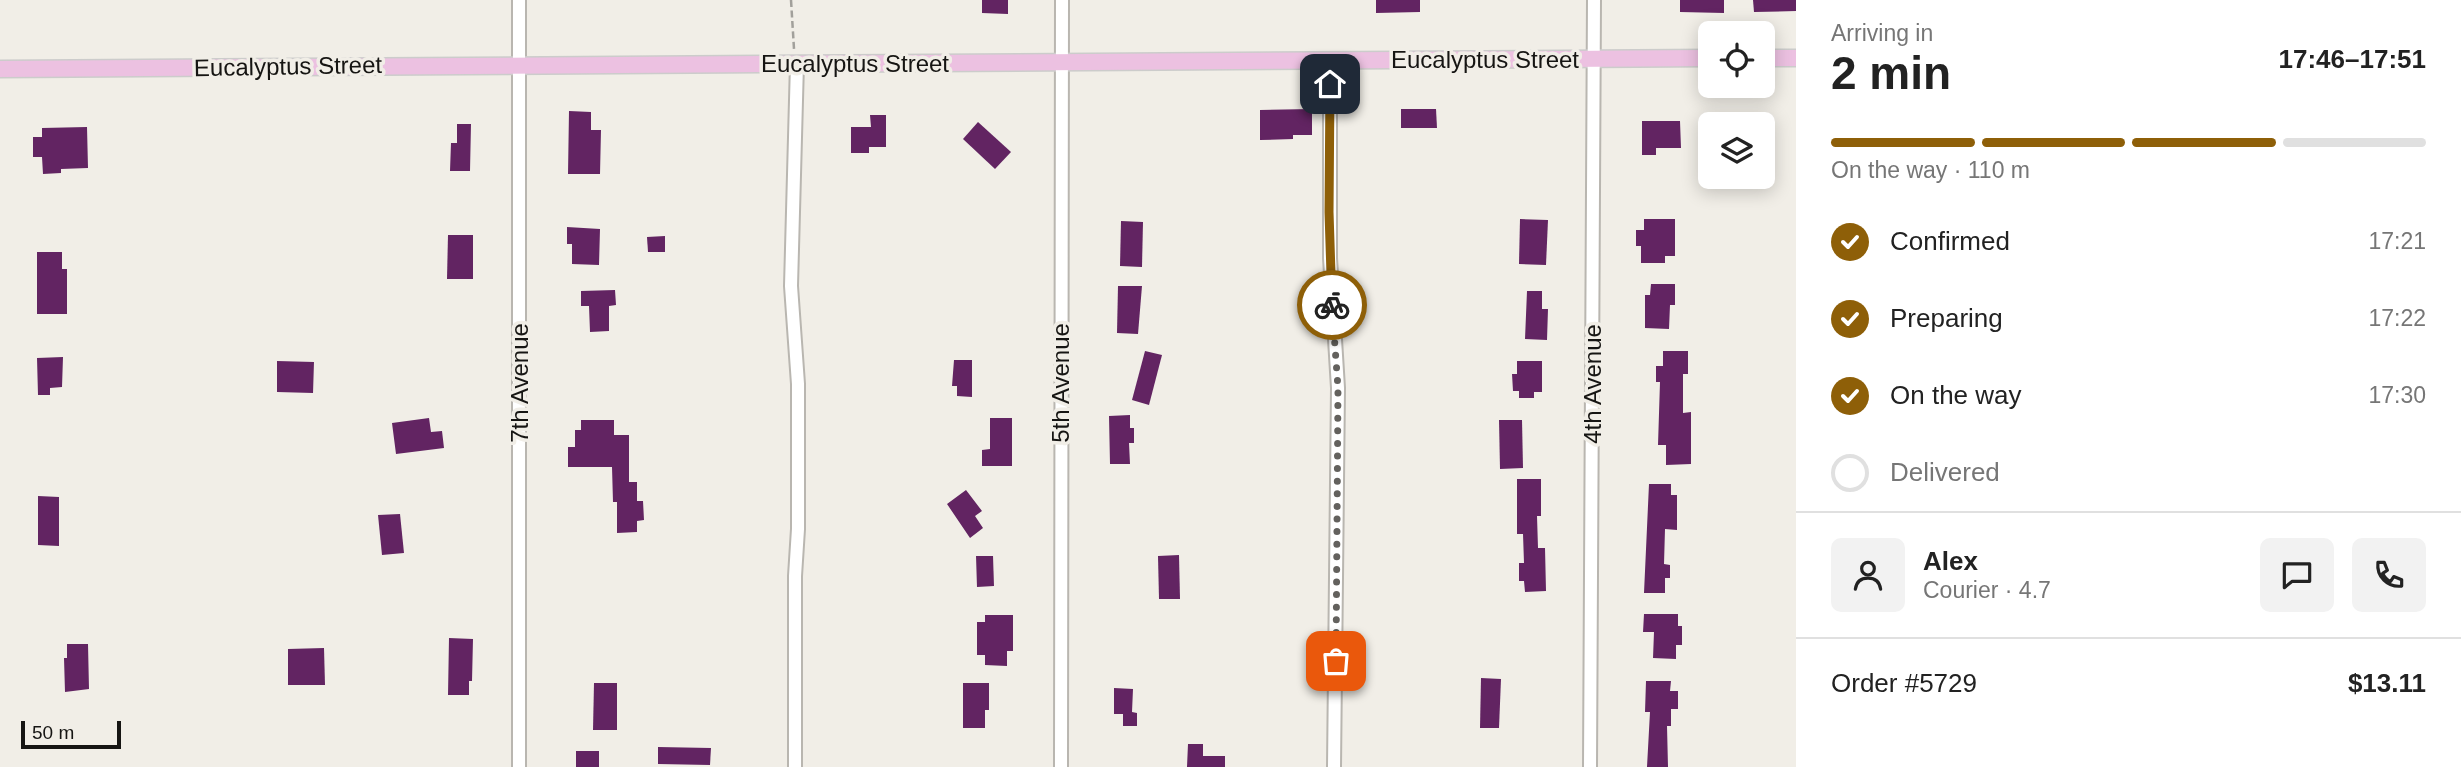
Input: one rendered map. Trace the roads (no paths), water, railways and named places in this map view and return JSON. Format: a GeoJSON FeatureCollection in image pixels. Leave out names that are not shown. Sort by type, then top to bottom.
{"type":"FeatureCollection","features":[{"type":"Feature","properties":{"kind":"main road","name":"Eucalyptus Street"},"geometry":{"type":"LineString","coordinates":[[0,69],[1698,58]]}},
{"type":"Feature","properties":{"kind":"main road"},"geometry":{"type":"LineString","coordinates":[[1775,58],[1796,58]]}},
{"type":"Feature","properties":{"kind":"street","name":"7th Avenue"},"geometry":{"type":"LineString","coordinates":[[519,0],[519,767]]}},
{"type":"Feature","properties":{"kind":"street","name":"5th Avenue"},"geometry":{"type":"LineString","coordinates":[[1061,767],[1062,0]]}},
{"type":"Feature","properties":{"kind":"street","name":"4th Avenue"},"geometry":{"type":"LineString","coordinates":[[1590,767],[1594,0]]}},
{"type":"Feature","properties":{"kind":"street"},"geometry":{"type":"LineString","coordinates":[[1330,60],[1330,258],[1338,388],[1334,767]]}},
{"type":"Feature","properties":{"kind":"street"},"geometry":{"type":"LineString","coordinates":[[796,767],[798,384],[791,286],[797,63]]}}]}
